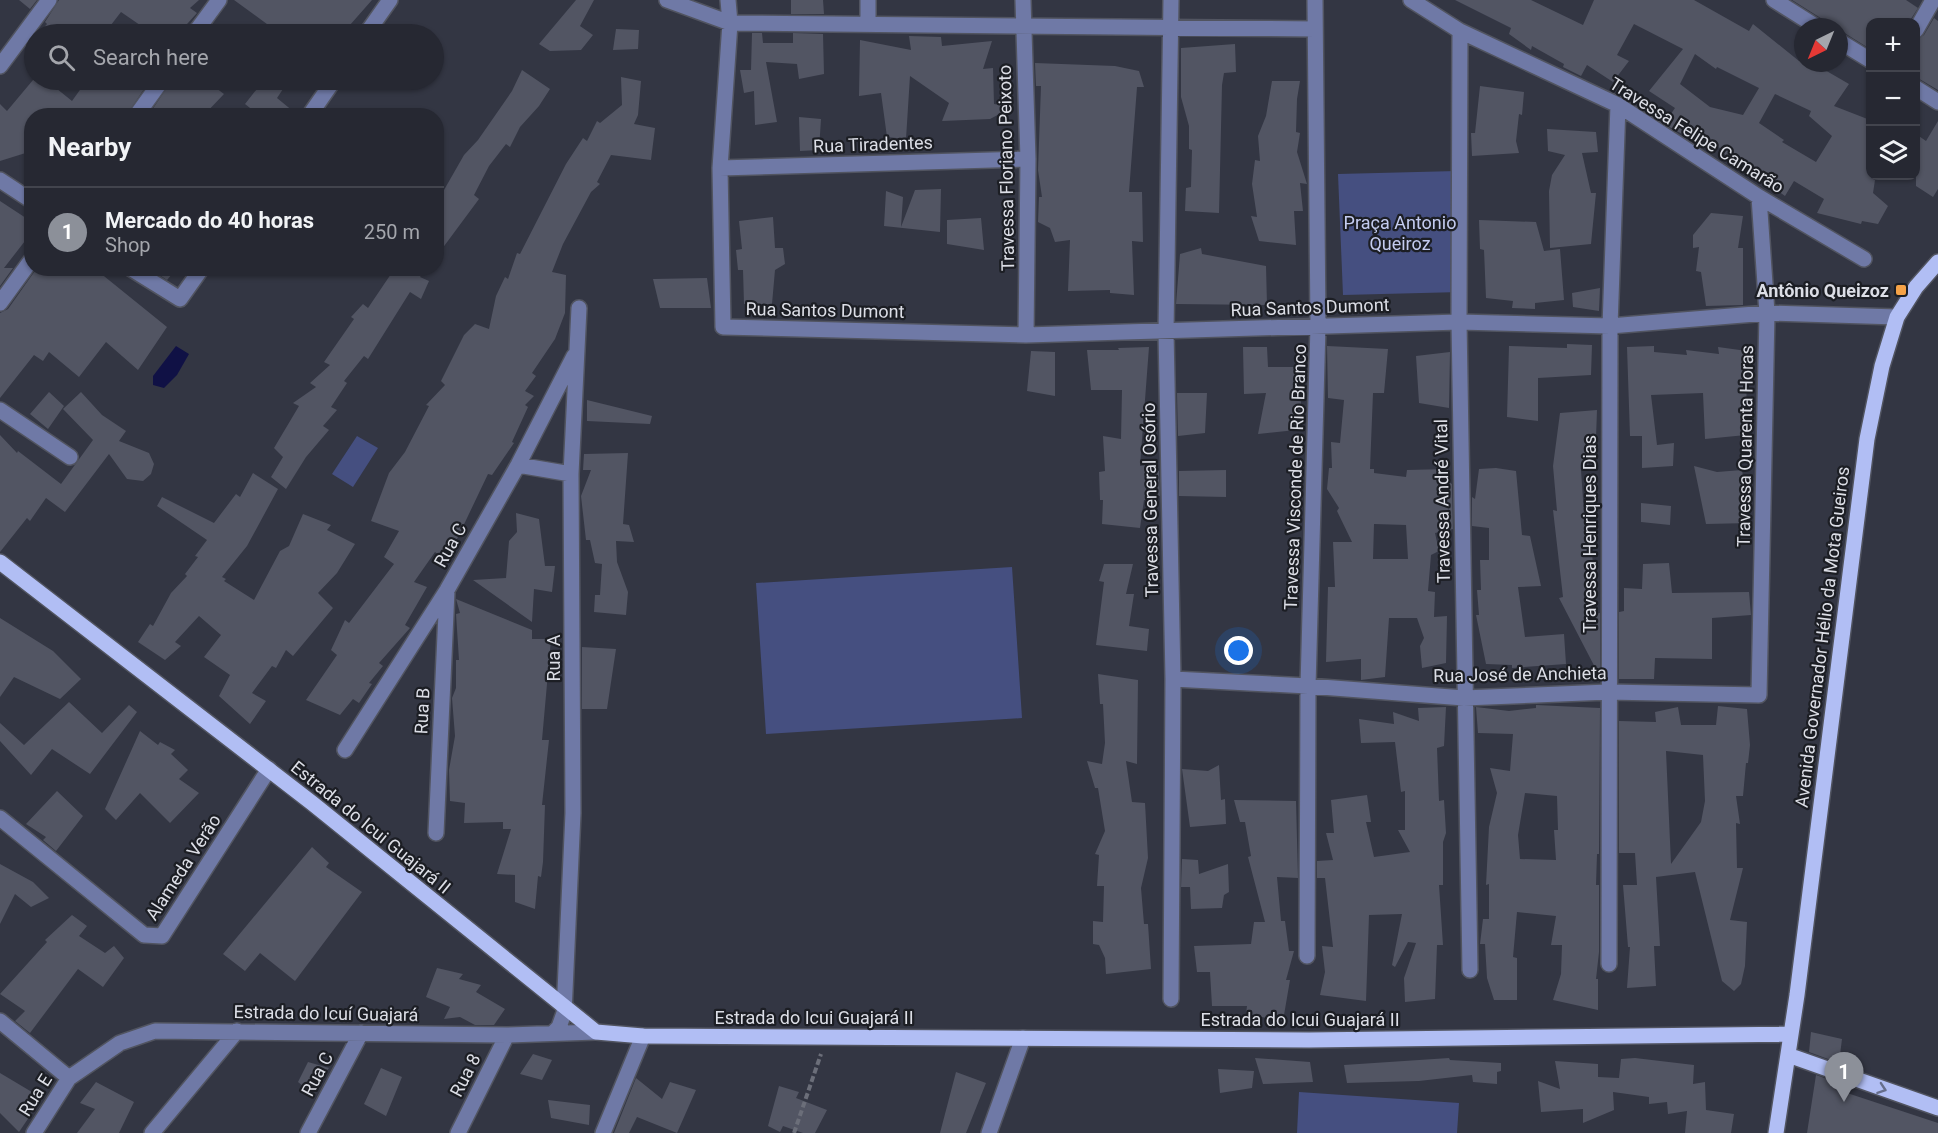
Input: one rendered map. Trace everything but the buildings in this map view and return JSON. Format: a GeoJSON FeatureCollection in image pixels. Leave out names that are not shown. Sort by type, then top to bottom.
{"type":"FeatureCollection","features":[{"type":"Feature","properties":{"kind":"main road","name":"Avenida Governador Hélio da Mota Gueiros"},"geometry":{"type":"LineString","coordinates":[[1776,1133],[1791,1034],[1867,439],[1882,366],[1897,317],[1916,287],[1938,262]]}},
{"type":"Feature","properties":{"kind":"main road","name":"Estrada do Icui Guajará II"},"geometry":{"type":"LineString","coordinates":[[0,562],[269,769],[596,1032],[643,1036],[1309,1040],[1791,1034]]}},
{"type":"Feature","properties":{"kind":"main road"},"geometry":{"type":"LineString","coordinates":[[1788,1055],[1938,1108]]}},
{"type":"Feature","properties":{"kind":"street"},"geometry":{"type":"LineString","coordinates":[[31,24],[49,0]]}},
{"type":"Feature","properties":{"kind":"street"},"geometry":{"type":"LineString","coordinates":[[201,24],[219,0]]}},
{"type":"Feature","properties":{"kind":"street"},"geometry":{"type":"LineString","coordinates":[[373,24],[390,0]]}},
{"type":"Feature","properties":{"kind":"street"},"geometry":{"type":"LineString","coordinates":[[667,0],[730,23],[1315,29]]}},
{"type":"Feature","properties":{"kind":"street"},"geometry":{"type":"LineString","coordinates":[[720,168],[730,23],[728,0]]}},
{"type":"Feature","properties":{"kind":"street"},"geometry":{"type":"LineString","coordinates":[[868,0],[868,24]]}},
{"type":"Feature","properties":{"kind":"street","name":"Travessa Floriano Peixoto"},"geometry":{"type":"LineString","coordinates":[[1023,0],[1028,159],[1026,335]]}},
{"type":"Feature","properties":{"kind":"street","name":"Travessa General Osório"},"geometry":{"type":"LineString","coordinates":[[1171,0],[1166,332],[1173,679],[1171,999]]}},
{"type":"Feature","properties":{"kind":"street","name":"Travessa Visconde de Rio Branco"},"geometry":{"type":"LineString","coordinates":[[1307,956],[1308,686],[1318,326],[1315,0]]}},
{"type":"Feature","properties":{"kind":"street","name":"Travessa Felipe Camarão"},"geometry":{"type":"LineString","coordinates":[[1411,0],[1460,31],[1618,105],[1759,197],[1864,259]]}},
{"type":"Feature","properties":{"kind":"street"},"geometry":{"type":"LineString","coordinates":[[1774,0],[1803,18]]}},
{"type":"Feature","properties":{"kind":"street"},"geometry":{"type":"LineString","coordinates":[[1920,23],[1933,0]]}},
{"type":"Feature","properties":{"kind":"street","name":"Travessa André Vital"},"geometry":{"type":"LineString","coordinates":[[1460,31],[1459,322],[1470,970]]}},
{"type":"Feature","properties":{"kind":"street"},"geometry":{"type":"LineString","coordinates":[[0,66],[24,34]]}},
{"type":"Feature","properties":{"kind":"street"},"geometry":{"type":"LineString","coordinates":[[1848,46],[1866,57]]}},
{"type":"Feature","properties":{"kind":"street"},"geometry":{"type":"LineString","coordinates":[[142,108],[155,90]]}},
{"type":"Feature","properties":{"kind":"street"},"geometry":{"type":"LineString","coordinates":[[315,108],[327,90]]}},
{"type":"Feature","properties":{"kind":"street"},"geometry":{"type":"LineString","coordinates":[[1920,91],[1938,102]]}},
{"type":"Feature","properties":{"kind":"street","name":"Travessa Henriques Dias"},"geometry":{"type":"LineString","coordinates":[[1609,964],[1610,326],[1618,105]]}},
{"type":"Feature","properties":{"kind":"street","name":"Rua Tiradentes"},"geometry":{"type":"LineString","coordinates":[[720,168],[1028,159]]}},
{"type":"Feature","properties":{"kind":"street","name":"Rua Santos Dumont"},"geometry":{"type":"LineString","coordinates":[[720,168],[723,327],[1026,335],[1459,322],[1610,326],[1767,313],[1897,317]]}},
{"type":"Feature","properties":{"kind":"street"},"geometry":{"type":"LineString","coordinates":[[0,180],[24,196]]}},
{"type":"Feature","properties":{"kind":"street","name":"Travessa Quarenta Horas"},"geometry":{"type":"LineString","coordinates":[[1759,197],[1767,313],[1759,695]]}},
{"type":"Feature","properties":{"kind":"street"},"geometry":{"type":"LineString","coordinates":[[0,303],[24,270]]}},
{"type":"Feature","properties":{"kind":"street"},"geometry":{"type":"LineString","coordinates":[[143,276],[180,299],[196,276]]}},
{"type":"Feature","properties":{"kind":"street","name":"Rua A"},"geometry":{"type":"LineString","coordinates":[[553,1033],[564,1018],[573,813],[571,474],[579,308]]}},
{"type":"Feature","properties":{"kind":"street","name":"Rua C"},"geometry":{"type":"LineString","coordinates":[[345,750],[447,590],[518,465],[576,352]]}},
{"type":"Feature","properties":{"kind":"street"},"geometry":{"type":"LineString","coordinates":[[0,410],[70,457]]}},
{"type":"Feature","properties":{"kind":"street"},"geometry":{"type":"LineString","coordinates":[[518,465],[571,474]]}},
{"type":"Feature","properties":{"kind":"street","name":"Rua B"},"geometry":{"type":"LineString","coordinates":[[436,833],[447,590]]}},
{"type":"Feature","properties":{"kind":"street","name":"Rua José de Anchieta"},"geometry":{"type":"LineString","coordinates":[[1173,679],[1308,686],[1464,698],[1608,692],[1759,695]]}},
{"type":"Feature","properties":{"kind":"street","name":"Alameda Verão"},"geometry":{"type":"LineString","coordinates":[[0,818],[144,935],[154,938],[162,936],[269,769]]}},
{"type":"Feature","properties":{"kind":"street"},"geometry":{"type":"LineString","coordinates":[[0,1022],[69,1078]]}},
{"type":"Feature","properties":{"kind":"street","name":"Estrada do Icuí Guajará"},"geometry":{"type":"LineString","coordinates":[[69,1078],[120,1043],[155,1031],[507,1035],[596,1032]]}},
{"type":"Feature","properties":{"kind":"street"},"geometry":{"type":"LineString","coordinates":[[152,1133],[237,1031]]}},
{"type":"Feature","properties":{"kind":"street","name":"Rua C"},"geometry":{"type":"LineString","coordinates":[[308,1133],[361,1033]]}},
{"type":"Feature","properties":{"kind":"street","name":"Rua 8"},"geometry":{"type":"LineString","coordinates":[[458,1133],[507,1035]]}},
{"type":"Feature","properties":{"kind":"street"},"geometry":{"type":"LineString","coordinates":[[603,1133],[643,1036]]}},
{"type":"Feature","properties":{"kind":"street"},"geometry":{"type":"LineString","coordinates":[[989,1133],[1023,1038]]}},
{"type":"Feature","properties":{"kind":"street","name":"Rua E"},"geometry":{"type":"LineString","coordinates":[[34,1133],[69,1078]]}},
{"type":"Feature","properties":{"kind":"path"},"geometry":{"type":"LineString","coordinates":[[794,1133],[827,1036]]}},
{"type":"Feature","properties":{"kind":"green space","name":"Praça Antonio Queiroz"},"geometry":{"type":"Polygon","coordinates":[[[1457,171],[1461,292],[1343,295],[1338,174],[1457,171]]]}},
{"type":"Feature","properties":{"kind":"green space"},"geometry":{"type":"Polygon","coordinates":[[[357,436],[378,448],[353,487],[332,474],[357,436]]]}},
{"type":"Feature","properties":{"kind":"green space"},"geometry":{"type":"Polygon","coordinates":[[[1012,567],[1022,718],[766,734],[756,583],[1012,567]]]}},
{"type":"Feature","properties":{"kind":"green space"},"geometry":{"type":"Polygon","coordinates":[[[1299,1092],[1459,1103],[1457,1133],[1297,1133],[1299,1092]]]}},
{"type":"Feature","properties":{"kind":"shaded area"},"geometry":{"type":"Polygon","coordinates":[[[176,346],[189,354],[177,375],[164,388],[153,385],[153,376],[176,346]]]}},
{"type":"Feature","properties":{"kind":"place","name":"Antônio Queizoz"},"geometry":{"type":"Point","coordinates":[1901,290]}},
{"type":"Feature","properties":{"kind":"place","name":"Mercado do 40 horas"},"geometry":{"type":"Point","coordinates":[1844,1102]}}]}
